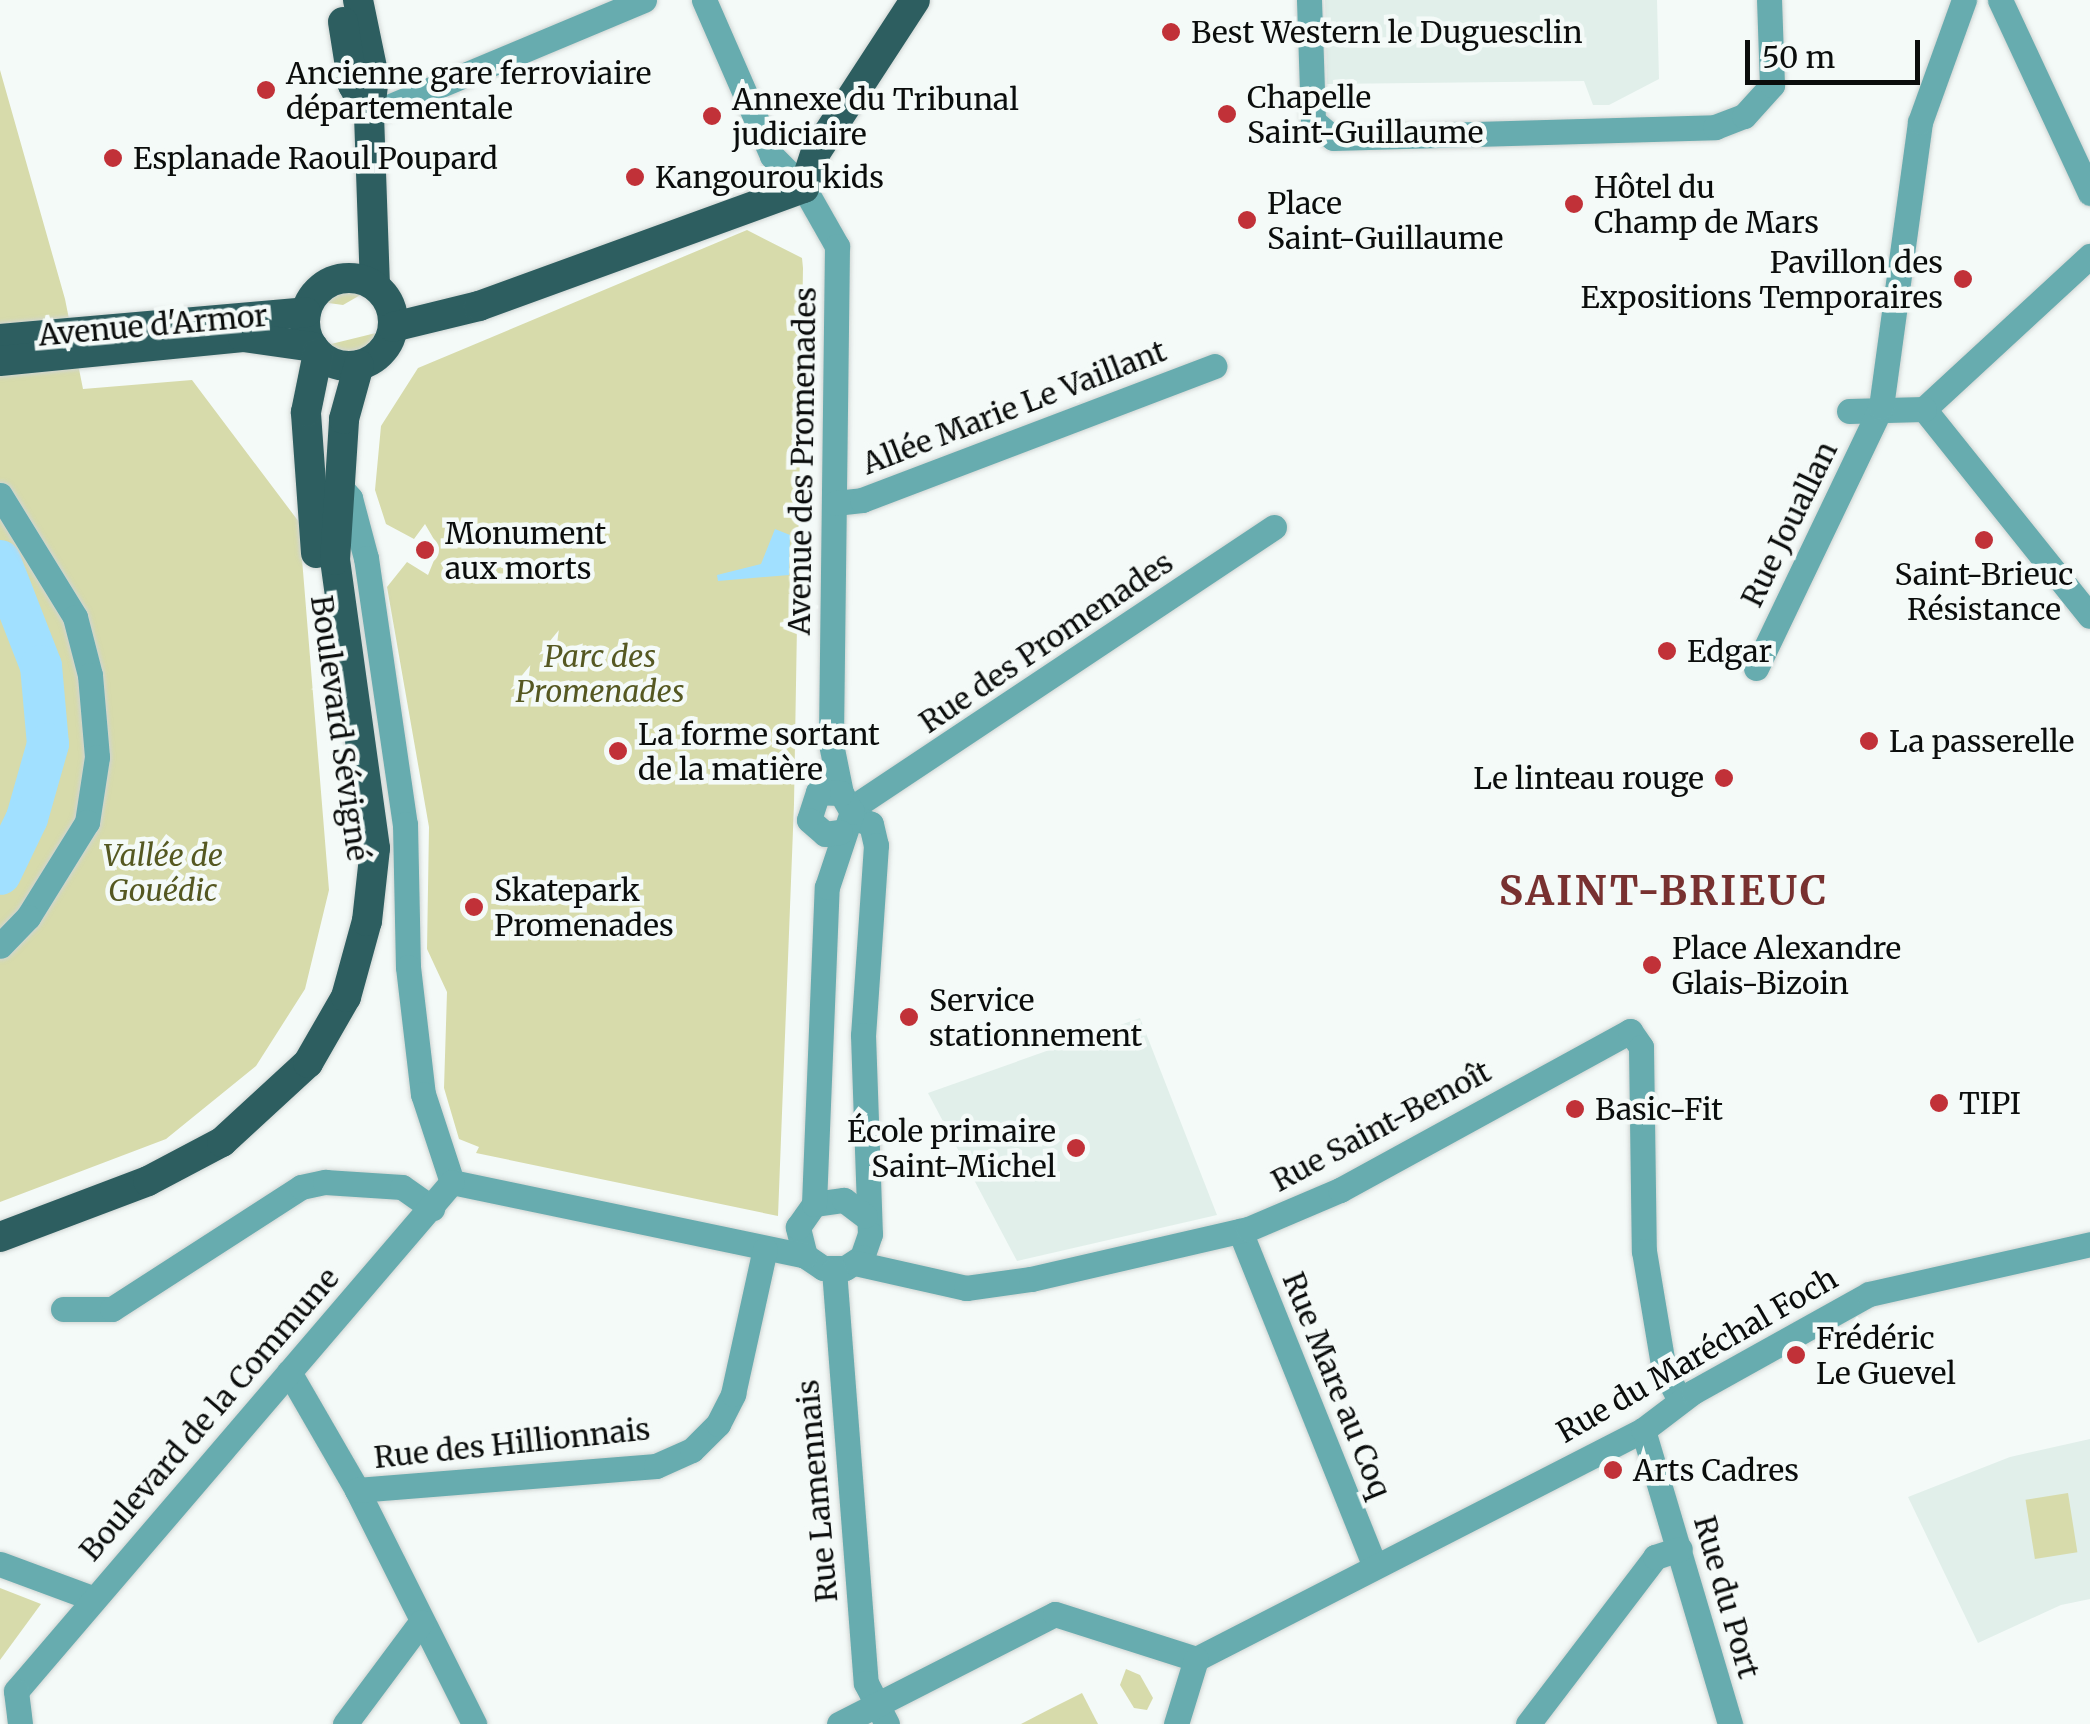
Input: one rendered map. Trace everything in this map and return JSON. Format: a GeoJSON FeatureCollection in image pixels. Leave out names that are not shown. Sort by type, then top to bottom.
{"type":"FeatureCollection","features":[{"type":"Feature","properties":{"kind":"main road"},"geometry":{"type":"LineString","coordinates":[[340,0],[353,85],[369,115]]}},
{"type":"Feature","properties":{"kind":"main road"},"geometry":{"type":"LineString","coordinates":[[0,1236],[190,1161],[308,1063],[346,997],[374,878],[371,792],[335,560],[337,484],[359,365],[382,351],[393,327],[391,309],[375,286],[376,209],[369,115],[374,78],[358,0]]}},
{"type":"Feature","properties":{"kind":"main road"},"geometry":{"type":"LineString","coordinates":[[393,327],[479,306],[804,188],[816,152],[915,0]]}},
{"type":"Feature","properties":{"kind":"main road"},"geometry":{"type":"LineString","coordinates":[[359,365],[315,350],[306,312],[334,280],[376,209]]}},
{"type":"Feature","properties":{"kind":"main road"},"geometry":{"type":"LineString","coordinates":[[334,280],[375,286]]}},
{"type":"Feature","properties":{"kind":"main road","name":"Avenue d'Armor"},"geometry":{"type":"LineString","coordinates":[[0,362],[306,312]]}},
{"type":"Feature","properties":{"kind":"main road","name":"Avenue d'Armor"},"geometry":{"type":"LineString","coordinates":[[0,339],[226,326],[315,350]]}},
{"type":"Feature","properties":{"kind":"main road","name":"Boulevard Sévigné"},"geometry":{"type":"LineString","coordinates":[[282,1087],[335,994],[361,878],[356,794],[316,562],[306,412],[315,350]]}},
{"type":"Feature","properties":{"kind":"street"},"geometry":{"type":"LineString","coordinates":[[369,115],[644,0]]}},
{"type":"Feature","properties":{"kind":"street","name":"Avenue des Promenades"},"geometry":{"type":"LineString","coordinates":[[704,0],[772,156],[804,188],[837,246],[831,744],[837,812],[827,887],[820,1138],[825,1201]]}},
{"type":"Feature","properties":{"kind":"street"},"geometry":{"type":"LineString","coordinates":[[1310,0],[1314,122],[1333,138],[1715,127],[1744,116],[1772,85],[1769,0]]}},
{"type":"Feature","properties":{"kind":"street","name":"Rue Jouallan"},"geometry":{"type":"LineString","coordinates":[[1756,668],[1881,408],[1920,122],[1964,0]]}},
{"type":"Feature","properties":{"kind":"street"},"geometry":{"type":"LineString","coordinates":[[2000,0],[2090,193]]}},
{"type":"Feature","properties":{"kind":"street"},"geometry":{"type":"LineString","coordinates":[[1849,411],[1924,409],[2090,256]]}},
{"type":"Feature","properties":{"kind":"street","name":"Allée Marie Le Vaillant"},"geometry":{"type":"LineString","coordinates":[[835,503],[862,500],[1214,366]]}},
{"type":"Feature","properties":{"kind":"street"},"geometry":{"type":"LineString","coordinates":[[1924,409],[2090,616]]}},
{"type":"Feature","properties":{"kind":"street"},"geometry":{"type":"LineString","coordinates":[[337,484],[350,498],[366,558],[405,824],[408,966],[422,1094],[452,1182],[844,1267]]}},
{"type":"Feature","properties":{"kind":"street"},"geometry":{"type":"LineString","coordinates":[[0,495],[75,617],[90,675],[96,757],[87,822],[28,917],[0,946]]}},
{"type":"Feature","properties":{"kind":"street","name":"Rue des Promenades"},"geometry":{"type":"LineString","coordinates":[[837,812],[1274,527]]}},
{"type":"Feature","properties":{"kind":"street","name":"Avenue des Promenades"},"geometry":{"type":"LineString","coordinates":[[837,812],[872,824],[876,846],[876,906],[864,999],[870,1115],[867,1228],[844,1267]]}},
{"type":"Feature","properties":{"kind":"street","name":"Rue Saint-Benoît"},"geometry":{"type":"LineString","coordinates":[[844,1267],[966,1288],[1014,1282],[1240,1231],[1340,1190],[1630,1030],[1641,1048],[1644,1250],[1664,1370],[1680,1400]]}},
{"type":"Feature","properties":{"kind":"street"},"geometry":{"type":"LineString","coordinates":[[63,1309],[112,1309],[301,1188],[325,1182],[402,1187],[432,1208]]}},
{"type":"Feature","properties":{"kind":"street","name":"Boulevard de la Commune"},"geometry":{"type":"LineString","coordinates":[[8,1689],[92,1598],[452,1182]]}},
{"type":"Feature","properties":{"kind":"street"},"geometry":{"type":"LineString","coordinates":[[764,1249],[798,1227],[825,1201],[867,1228],[916,1280]]}},
{"type":"Feature","properties":{"kind":"street"},"geometry":{"type":"LineString","coordinates":[[798,1227],[805,1256]]}},
{"type":"Feature","properties":{"kind":"street","name":"Rue Mare au Coq"},"geometry":{"type":"LineString","coordinates":[[1240,1231],[1374,1564]]}},
{"type":"Feature","properties":{"kind":"street","name":"Rue du Maréchal Foch"},"geometry":{"type":"LineString","coordinates":[[1196,1659],[1374,1564],[1643,1430],[1680,1400],[1869,1294],[2090,1244]]}},
{"type":"Feature","properties":{"kind":"street","name":"Rue des Hillionnais"},"geometry":{"type":"LineString","coordinates":[[357,1490],[656,1466],[692,1450],[718,1424],[733,1394],[764,1249]]}},
{"type":"Feature","properties":{"kind":"street","name":"Rue Lamennais"},"geometry":{"type":"LineString","coordinates":[[844,1267],[866,1683],[881,1714]]}},
{"type":"Feature","properties":{"kind":"street"},"geometry":{"type":"LineString","coordinates":[[289,1372],[357,1490],[474,1724]]}},
{"type":"Feature","properties":{"kind":"street","name":"Rue du Port"},"geometry":{"type":"LineString","coordinates":[[1643,1430],[1730,1724]]}},
{"type":"Feature","properties":{"kind":"street"},"geometry":{"type":"LineString","coordinates":[[1528,1724],[1655,1557],[1680,1549]]}},
{"type":"Feature","properties":{"kind":"street"},"geometry":{"type":"LineString","coordinates":[[0,1564],[92,1598]]}},
{"type":"Feature","properties":{"kind":"street"},"geometry":{"type":"LineString","coordinates":[[839,1724],[881,1714],[1056,1614],[1196,1659],[1176,1724]]}},
{"type":"Feature","properties":{"kind":"street"},"geometry":{"type":"LineString","coordinates":[[345,1724],[421,1622]]}},
{"type":"Feature","properties":{"kind":"street"},"geometry":{"type":"LineString","coordinates":[[8,1689],[20,1724]]}},
{"type":"Feature","properties":{"kind":"shaded area"},"geometry":{"type":"Polygon","coordinates":[[[1325,0],[1657,0],[1659,79],[1609,105],[1593,105],[1584,81],[1327,84],[1325,0]]]}},
{"type":"Feature","properties":{"kind":"shaded area","name":"École primaire Saint-Michel"},"geometry":{"type":"Polygon","coordinates":[[[1140,1018],[1217,1215],[1017,1261],[928,1093],[1140,1018]]]}},
{"type":"Feature","properties":{"kind":"shaded area"},"geometry":{"type":"Polygon","coordinates":[[[2090,1439],[2090,1599],[2061,1605],[1978,1643],[1908,1497],[2010,1457],[2090,1439]]]}},
{"type":"Feature","properties":{"kind":"green space","name":"Vallée de Gouédic"},"geometry":{"type":"Polygon","coordinates":[[[0,70],[65,299],[83,389],[192,380],[299,522],[329,890],[305,989],[256,1066],[166,1139],[0,1202],[0,70]]]}},
{"type":"Feature","properties":{"kind":"green space","name":"Parc des Promenades"},"geometry":{"type":"Polygon","coordinates":[[[747,230],[802,258],[803,268],[794,804],[778,1216],[476,1153],[479,1147],[459,1139],[444,1088],[447,992],[427,949],[429,827],[387,587],[407,562],[428,575],[439,548],[425,524],[414,539],[386,524],[375,490],[381,426],[418,368],[747,230]]]}},
{"type":"Feature","properties":{"kind":"green space"},"geometry":{"type":"Polygon","coordinates":[[[345,283],[369,290],[343,305],[314,301],[345,283]]]}},
{"type":"Feature","properties":{"kind":"green space"},"geometry":{"type":"Polygon","coordinates":[[[384,331],[368,356],[346,360],[323,346],[384,331]]]}},
{"type":"Feature","properties":{"kind":"green space"},"geometry":{"type":"Polygon","coordinates":[[[2068,1493],[2077,1552],[2035,1559],[2026,1500],[2068,1493]]]}},
{"type":"Feature","properties":{"kind":"green space"},"geometry":{"type":"Polygon","coordinates":[[[0,1588],[41,1604],[0,1660],[0,1588]]]}},
{"type":"Feature","properties":{"kind":"green space"},"geometry":{"type":"Polygon","coordinates":[[[1126,1669],[1140,1675],[1153,1698],[1147,1710],[1134,1708],[1120,1685],[1126,1669]]]}},
{"type":"Feature","properties":{"kind":"green space"},"geometry":{"type":"Polygon","coordinates":[[[1082,1693],[1098,1724],[1021,1724],[1050,1709],[1082,1693]]]}},
{"type":"Feature","properties":{"kind":"water"},"geometry":{"type":"Polygon","coordinates":[[[775,529],[790,535],[789,575],[718,581],[717,575],[761,564],[775,529]]]}},
{"type":"Feature","properties":{"kind":"waterway"},"geometry":{"type":"LineString","coordinates":[[0,561],[41,666],[48,744],[27,818],[0,874]]}},
{"type":"Feature","properties":{"kind":"place","name":"Best Western le Duguesclin"},"geometry":{"type":"Point","coordinates":[1171,32]}},
{"type":"Feature","properties":{"kind":"place","name":"Ancienne gare ferroviaire départementale"},"geometry":{"type":"Point","coordinates":[266,90]}},
{"type":"Feature","properties":{"kind":"place","name":"Chapelle Saint-Guillaume"},"geometry":{"type":"Point","coordinates":[1227,114]}},
{"type":"Feature","properties":{"kind":"place","name":"Annexe du Tribunal judiciaire"},"geometry":{"type":"Point","coordinates":[712,116]}},
{"type":"Feature","properties":{"kind":"place","name":"Esplanade Raoul Poupard"},"geometry":{"type":"Point","coordinates":[113,158]}},
{"type":"Feature","properties":{"kind":"place","name":"Kangourou kids"},"geometry":{"type":"Point","coordinates":[635,177]}},
{"type":"Feature","properties":{"kind":"place","name":"Hôtel du Champ de Mars"},"geometry":{"type":"Point","coordinates":[1574,204]}},
{"type":"Feature","properties":{"kind":"place","name":"Place Saint-Guillaume"},"geometry":{"type":"Point","coordinates":[1247,220]}},
{"type":"Feature","properties":{"kind":"place","name":"Pavillon des Expositions Temporaires"},"geometry":{"type":"Point","coordinates":[1963,279]}},
{"type":"Feature","properties":{"kind":"place","name":"Saint-Brieuc Résistance"},"geometry":{"type":"Point","coordinates":[1984,540]}},
{"type":"Feature","properties":{"kind":"place","name":"Monument aux morts"},"geometry":{"type":"Point","coordinates":[425,550]}},
{"type":"Feature","properties":{"kind":"place","name":"Edgar"},"geometry":{"type":"Point","coordinates":[1667,651]}},
{"type":"Feature","properties":{"kind":"place","name":"La passerelle"},"geometry":{"type":"Point","coordinates":[1869,741]}},
{"type":"Feature","properties":{"kind":"place","name":"La forme sortant de la matière"},"geometry":{"type":"Point","coordinates":[618,751]}},
{"type":"Feature","properties":{"kind":"place","name":"Le linteau rouge"},"geometry":{"type":"Point","coordinates":[1724,778]}},
{"type":"Feature","properties":{"kind":"place","name":"Skatepark Promenades"},"geometry":{"type":"Point","coordinates":[474,907]}},
{"type":"Feature","properties":{"kind":"place","name":"Place Alexandre Glais-Bizoin"},"geometry":{"type":"Point","coordinates":[1652,965]}},
{"type":"Feature","properties":{"kind":"place","name":"Service stationnement"},"geometry":{"type":"Point","coordinates":[909,1017]}},
{"type":"Feature","properties":{"kind":"place","name":"TIPI"},"geometry":{"type":"Point","coordinates":[1939,1103]}},
{"type":"Feature","properties":{"kind":"place","name":"Basic-Fit"},"geometry":{"type":"Point","coordinates":[1575,1109]}},
{"type":"Feature","properties":{"kind":"place","name":"École primaire Saint-Michel"},"geometry":{"type":"Point","coordinates":[1076,1148]}},
{"type":"Feature","properties":{"kind":"place","name":"Frédéric Le Guevel"},"geometry":{"type":"Point","coordinates":[1796,1355]}},
{"type":"Feature","properties":{"kind":"place","name":"Arts Cadres"},"geometry":{"type":"Point","coordinates":[1613,1470]}},
{"type":"Feature","properties":{"kind":"district","name":"SAINT-BRIEUC"},"geometry":{"type":"Point","coordinates":[1664,891]}}]}
